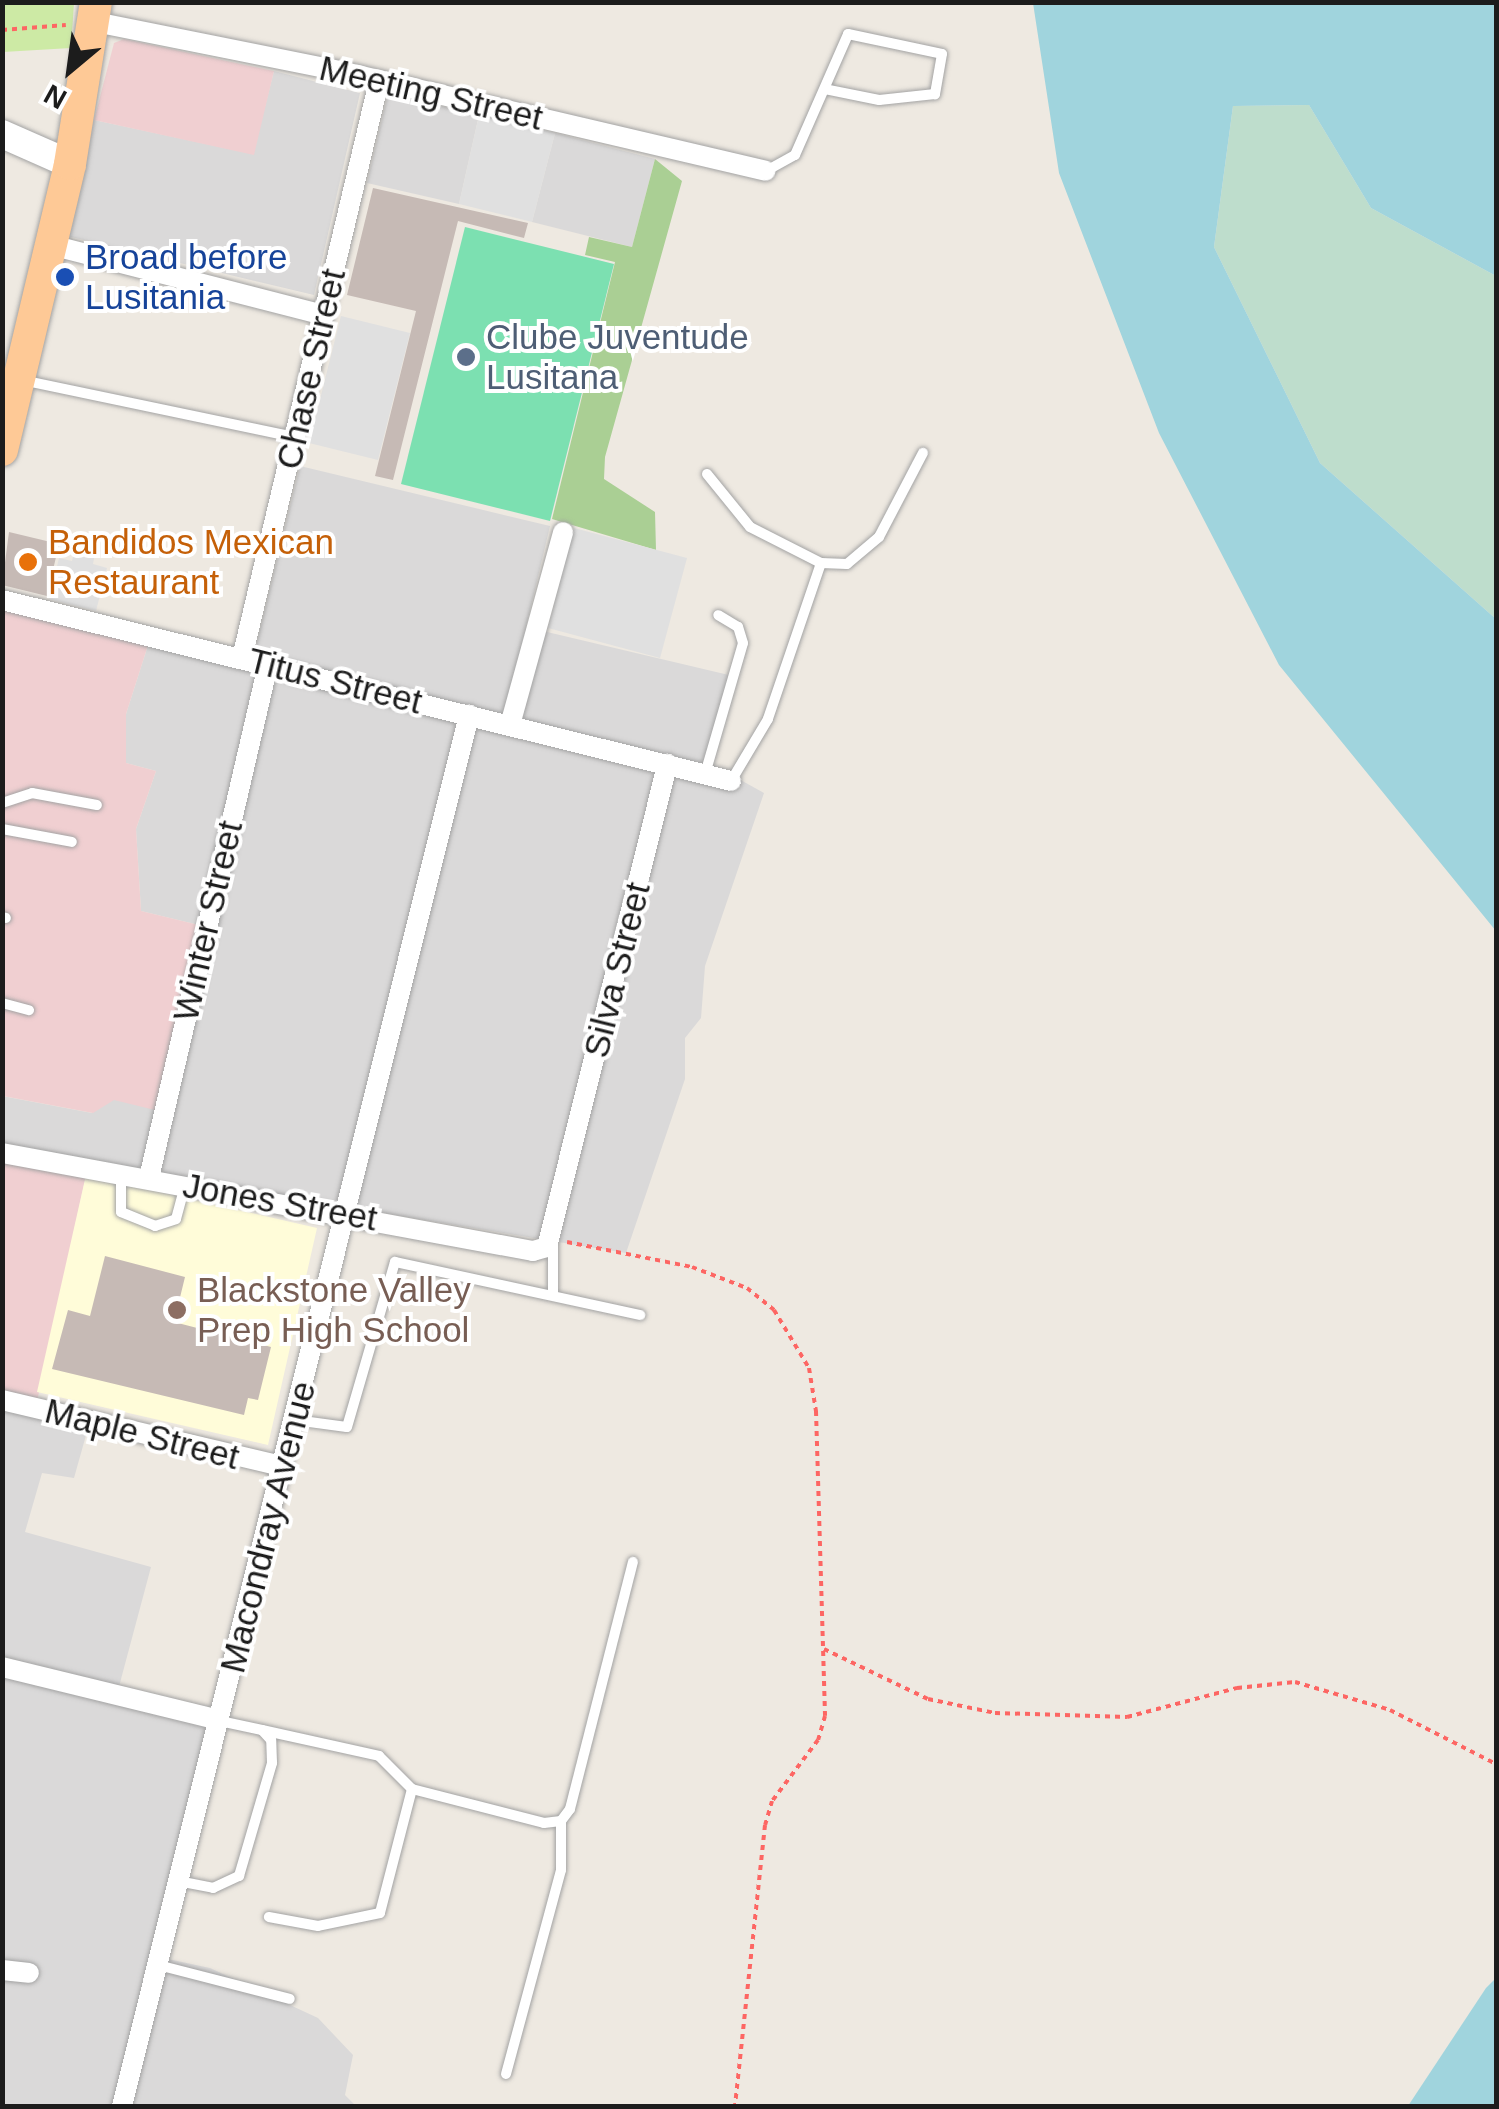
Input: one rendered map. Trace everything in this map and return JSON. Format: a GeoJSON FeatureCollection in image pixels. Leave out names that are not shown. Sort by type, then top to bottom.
{"type":"FeatureCollection","features":[{"type":"Feature","properties":{"kind":"main road"},"geometry":{"type":"LineString","coordinates":[[2,450],[70,164],[96,12]]}},
{"type":"Feature","properties":{"kind":"street","name":"Meeting Street"},"geometry":{"type":"LineString","coordinates":[[96,12],[765,172]]}},
{"type":"Feature","properties":{"kind":"street","name":"Chase Street"},"geometry":{"type":"LineString","coordinates":[[242,658],[379,80]]}},
{"type":"Feature","properties":{"kind":"street"},"geometry":{"type":"LineString","coordinates":[[2,134],[70,164]]}},
{"type":"Feature","properties":{"kind":"street"},"geometry":{"type":"LineString","coordinates":[[50,245],[324,316]]}},
{"type":"Feature","properties":{"kind":"street"},"geometry":{"type":"LineString","coordinates":[[510,725],[563,532]]}},
{"type":"Feature","properties":{"kind":"street","name":"Titus Street"},"geometry":{"type":"LineString","coordinates":[[2,600],[667,764]]}},
{"type":"Feature","properties":{"kind":"street","name":"Winter Street"},"geometry":{"type":"LineString","coordinates":[[149,1178],[268,665]]}},
{"type":"Feature","properties":{"kind":"street","name":"Macondray Avenue"},"geometry":{"type":"LineString","coordinates":[[122,2106],[348,1213],[469,715]]}},
{"type":"Feature","properties":{"kind":"street"},"geometry":{"type":"LineString","coordinates":[[667,764],[731,782]]}},
{"type":"Feature","properties":{"kind":"street","name":"Silva Street"},"geometry":{"type":"LineString","coordinates":[[553,1240],[667,764]]}},
{"type":"Feature","properties":{"kind":"street","name":"Jones Street"},"geometry":{"type":"LineString","coordinates":[[2,1154],[348,1213],[534,1251],[553,1240]]}},
{"type":"Feature","properties":{"kind":"street","name":"Maple Street"},"geometry":{"type":"LineString","coordinates":[[2,1400],[282,1466]]}},
{"type":"Feature","properties":{"kind":"street"},"geometry":{"type":"LineString","coordinates":[[2,1667],[219,1720]]}},
{"type":"Feature","properties":{"kind":"street"},"geometry":{"type":"LineString","coordinates":[[2,1970],[29,1973]]}},
{"type":"Feature","properties":{"kind":"lane"},"geometry":{"type":"LineString","coordinates":[[765,172],[795,155],[848,34],[942,54],[935,94],[879,100],[824,89]]}},
{"type":"Feature","properties":{"kind":"lane"},"geometry":{"type":"LineString","coordinates":[[20,380],[295,437]]}},
{"type":"Feature","properties":{"kind":"lane"},"geometry":{"type":"LineString","coordinates":[[707,474],[750,527],[822,563],[847,564],[879,537],[923,454]]}},
{"type":"Feature","properties":{"kind":"lane"},"geometry":{"type":"LineString","coordinates":[[731,782],[768,719],[822,563]]}},
{"type":"Feature","properties":{"kind":"lane"},"geometry":{"type":"LineString","coordinates":[[704,774],[743,643],[738,627],[718,615]]}},
{"type":"Feature","properties":{"kind":"lane"},"geometry":{"type":"LineString","coordinates":[[2,802],[32,793],[97,806]]}},
{"type":"Feature","properties":{"kind":"lane"},"geometry":{"type":"LineString","coordinates":[[2,829],[72,842]]}},
{"type":"Feature","properties":{"kind":"lane"},"geometry":{"type":"LineString","coordinates":[[2,1003],[29,1010]]}},
{"type":"Feature","properties":{"kind":"lane"},"geometry":{"type":"LineString","coordinates":[[122,1173],[121,1212],[155,1226],[176,1220],[186,1184]]}},
{"type":"Feature","properties":{"kind":"lane"},"geometry":{"type":"LineString","coordinates":[[553,1240],[553,1292]]}},
{"type":"Feature","properties":{"kind":"lane"},"geometry":{"type":"LineString","coordinates":[[294,1420],[347,1426],[395,1262],[553,1292],[640,1315]]}},
{"type":"Feature","properties":{"kind":"lane"},"geometry":{"type":"LineString","coordinates":[[506,2074],[560,1870],[561,1821],[570,1808],[633,1562]]}},
{"type":"Feature","properties":{"kind":"lane"},"geometry":{"type":"LineString","coordinates":[[219,1720],[379,1756],[412,1789],[544,1823],[561,1821]]}},
{"type":"Feature","properties":{"kind":"lane"},"geometry":{"type":"LineString","coordinates":[[177,1880],[213,1888],[238,1876],[272,1763],[270,1740],[262,1730]]}},
{"type":"Feature","properties":{"kind":"lane"},"geometry":{"type":"LineString","coordinates":[[269,1918],[318,1926],[380,1913],[412,1789]]}},
{"type":"Feature","properties":{"kind":"lane"},"geometry":{"type":"LineString","coordinates":[[157,1965],[290,1999]]}},
{"type":"Feature","properties":{"kind":"path"},"geometry":{"type":"LineString","coordinates":[[2,30],[96,12]]}},
{"type":"Feature","properties":{"kind":"path"},"geometry":{"type":"LineString","coordinates":[[553,1240],[722,1275],[774,1310],[796,1340],[816,1411],[825,1716],[818,1740],[772,1801],[765,1825],[735,2106]]}},
{"type":"Feature","properties":{"kind":"path"},"geometry":{"type":"LineString","coordinates":[[824,1649],[928,1700],[996,1713],[1128,1717],[1237,1688],[1295,1682],[1390,1710],[1496,1764]]}},
{"type":"Feature","properties":{"kind":"shaded area"},"geometry":{"type":"Polygon","coordinates":[[[124,39],[274,71],[254,155],[94,120],[114,43],[124,39]]]}},
{"type":"Feature","properties":{"kind":"shaded area"},"geometry":{"type":"Polygon","coordinates":[[[274,71],[360,93],[314,295],[67,236],[94,120],[253,154],[274,71]]]}},
{"type":"Feature","properties":{"kind":"shaded area"},"geometry":{"type":"Polygon","coordinates":[[[388,94],[479,115],[459,204],[367,183],[388,94]]]}},
{"type":"Feature","properties":{"kind":"shaded area"},"geometry":{"type":"Polygon","coordinates":[[[479,115],[555,133],[532,222],[459,204],[479,115]]]}},
{"type":"Feature","properties":{"kind":"shaded area"},"geometry":{"type":"Polygon","coordinates":[[[555,133],[655,159],[632,247],[532,222],[555,133]]]}},
{"type":"Feature","properties":{"kind":"shaded area"},"geometry":{"type":"Polygon","coordinates":[[[341,316],[410,333],[378,460],[309,443],[341,316]]]}},
{"type":"Feature","properties":{"kind":"shaded area"},"geometry":{"type":"Polygon","coordinates":[[[300,466],[550,526],[526,627],[733,676],[710,763],[764,793],[705,966],[701,1018],[685,1038],[685,1079],[626,1253],[3,1151],[2,1096],[92,1113],[203,926],[141,911],[136,829],[156,771],[126,763],[126,714],[149,642],[246,657],[255,651],[300,466]]]}},
{"type":"Feature","properties":{"kind":"shaded area"},"geometry":{"type":"Polygon","coordinates":[[[574,528],[687,558],[660,658],[548,628],[574,528]]]}},
{"type":"Feature","properties":{"kind":"shaded area"},"geometry":{"type":"Polygon","coordinates":[[[75,548],[95,553],[93,564],[107,568],[96,611],[49,599],[59,558],[72,561],[75,548]]]}},
{"type":"Feature","properties":{"kind":"shaded area"},"geometry":{"type":"Polygon","coordinates":[[[2,597],[149,642],[126,714],[126,763],[156,771],[136,829],[141,911],[203,926],[163,1112],[114,1100],[93,1113],[3,1096],[2,597]]]}},
{"type":"Feature","properties":{"kind":"shaded area"},"geometry":{"type":"Polygon","coordinates":[[[2,1151],[86,1175],[36,1406],[3,1398],[2,1151]]]}},
{"type":"Feature","properties":{"kind":"shaded area","name":"Blackstone Valley Prep High School"},"geometry":{"type":"Polygon","coordinates":[[[86,1175],[317,1228],[268,1445],[37,1392],[86,1175]]]}},
{"type":"Feature","properties":{"kind":"shaded area"},"geometry":{"type":"Polygon","coordinates":[[[3,1398],[90,1421],[74,1478],[42,1473],[25,1532],[151,1567],[117,1694],[208,1717],[163,1958],[210,1968],[318,2018],[353,2055],[345,2095],[356,2106],[3,2106],[3,1398]]]}},
{"type":"Feature","properties":{"kind":"green space"},"geometry":{"type":"Polygon","coordinates":[[[3,3],[74,3],[71,48],[3,52],[3,3]]]}},
{"type":"Feature","properties":{"kind":"green space"},"geometry":{"type":"Polygon","coordinates":[[[1309,105],[1371,208],[1496,276],[1496,619],[1320,463],[1214,247],[1233,106],[1309,105]]]}},
{"type":"Feature","properties":{"kind":"green space"},"geometry":{"type":"Polygon","coordinates":[[[655,159],[682,181],[605,457],[604,479],[655,512],[656,550],[552,519],[615,262],[585,255],[589,237],[632,247],[655,159]]]}},
{"type":"Feature","properties":{"kind":"green space"},"geometry":{"type":"Polygon","coordinates":[[[465,227],[614,264],[550,521],[401,484],[465,227]]]}},
{"type":"Feature","properties":{"kind":"water"},"geometry":{"type":"Polygon","coordinates":[[[1033,3],[1496,3],[1496,276],[1371,208],[1309,105],[1233,106],[1214,247],[1320,463],[1496,619],[1496,931],[1279,665],[1159,433],[1059,173],[1033,3]]]}},
{"type":"Feature","properties":{"kind":"water"},"geometry":{"type":"Polygon","coordinates":[[[1496,1978],[1496,2106],[1408,2106],[1486,1988],[1496,1978]]]}},
{"type":"Feature","properties":{"kind":"building","name":"Clube Juventude Lusitana"},"geometry":{"type":"Polygon","coordinates":[[[373,188],[528,223],[524,238],[458,221],[393,480],[375,476],[416,311],[347,295],[373,188]]]}},
{"type":"Feature","properties":{"kind":"building"},"geometry":{"type":"Polygon","coordinates":[[[9,532],[59,544],[47,596],[2,585],[9,532]]]}},
{"type":"Feature","properties":{"kind":"building"},"geometry":{"type":"Polygon","coordinates":[[[105,1256],[185,1277],[174,1322],[271,1347],[258,1400],[248,1398],[244,1415],[52,1369],[68,1310],[90,1316],[105,1256]]]}},
{"type":"Feature","properties":{"kind":"place","name":"Broad before Lusitania"},"geometry":{"type":"Point","coordinates":[65,277]}},
{"type":"Feature","properties":{"kind":"place","name":"Clube Juventude Lusitana"},"geometry":{"type":"Point","coordinates":[466,357]}},
{"type":"Feature","properties":{"kind":"place","name":"Bandidos Mexican Restaurant"},"geometry":{"type":"Point","coordinates":[28,562]}},
{"type":"Feature","properties":{"kind":"place","name":"Blackstone Valley Prep High School"},"geometry":{"type":"Point","coordinates":[177,1310]}}]}
